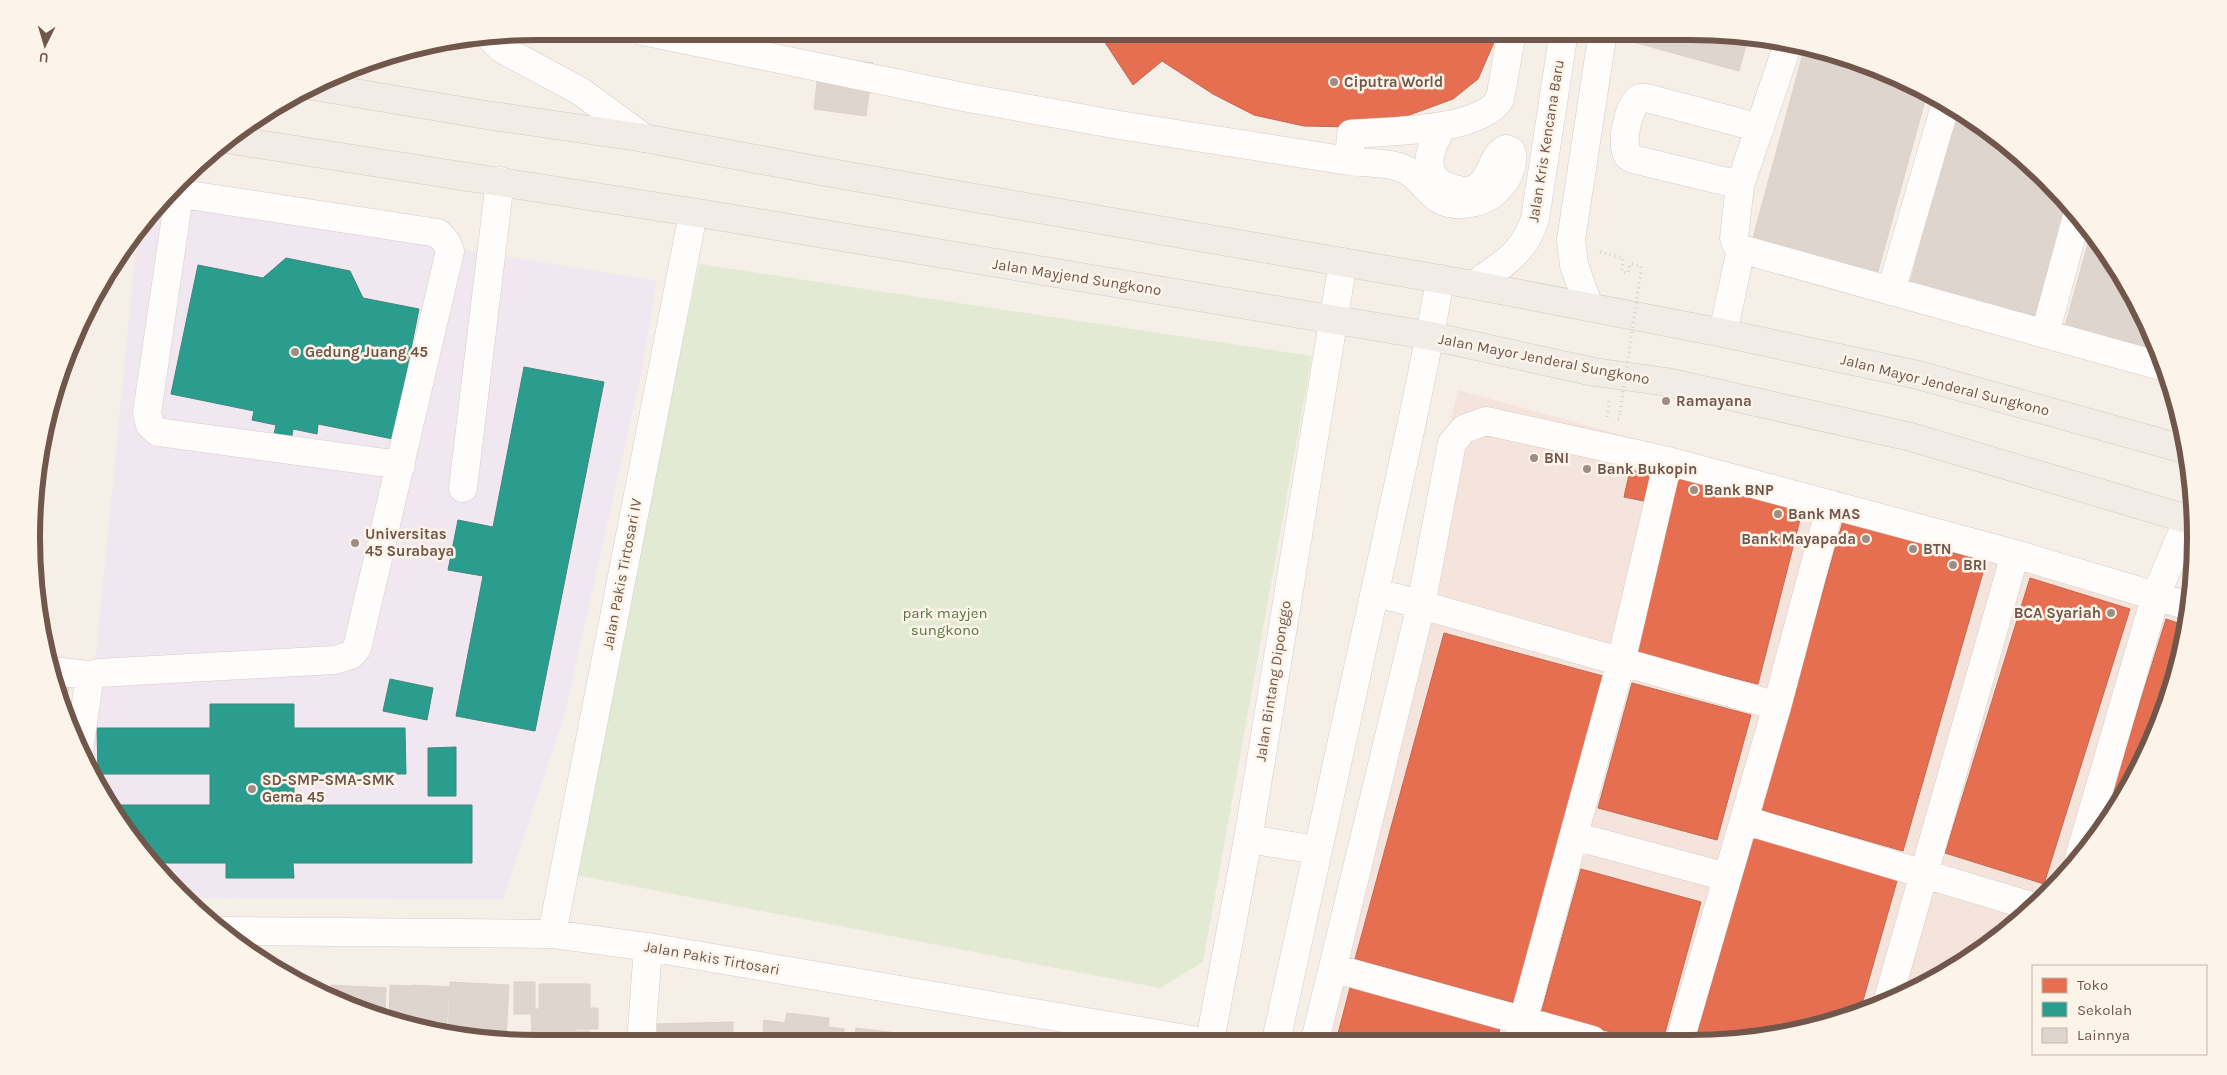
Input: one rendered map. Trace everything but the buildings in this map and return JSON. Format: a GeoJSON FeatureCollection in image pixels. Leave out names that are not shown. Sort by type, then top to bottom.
{"type":"FeatureCollection","features":[{"type":"Feature","properties":{"kind":"main road"},"geometry":{"type":"LineString","coordinates":[[324,88],[486,115],[644,138],[735,156],[1440,279]]}},
{"type":"Feature","properties":{"kind":"main road","name":"Jalan Mayjend Sungkono"},"geometry":{"type":"LineString","coordinates":[[238,141],[500,181],[1431,336]]}},
{"type":"Feature","properties":{"kind":"main road","name":"Jalan Mayor Jenderal Sungkono"},"geometry":{"type":"LineString","coordinates":[[1440,279],[1723,333],[1918,375],[2177,441]]}},
{"type":"Feature","properties":{"kind":"main road","name":"Jalan Mayor Jenderal Sungkono"},"geometry":{"type":"LineString","coordinates":[[1431,336],[1594,372],[1667,382],[1912,437],[2186,519]]}},
{"type":"Feature","properties":{"kind":"street"},"geometry":{"type":"LineString","coordinates":[[687,40],[963,97],[1154,119],[1350,147],[1409,172],[1434,196],[1448,204],[1460,205],[1480,202],[1491,195],[1506,180],[1513,160],[1511,150],[1506,149],[1498,154],[1488,177],[1478,188],[1460,190],[1443,186],[1434,177],[1430,166],[1432,144],[1443,126]]}},
{"type":"Feature","properties":{"kind":"street"},"geometry":{"type":"LineString","coordinates":[[1350,147],[1474,118],[1495,106],[1500,99],[1510,40]]}},
{"type":"Feature","properties":{"kind":"street","name":"Jalan Kris Kencana Baru"},"geometry":{"type":"LineString","coordinates":[[1474,285],[1517,253],[1529,236],[1535,219],[1563,40]]}},
{"type":"Feature","properties":{"kind":"street"},"geometry":{"type":"LineString","coordinates":[[1589,307],[1574,265],[1571,240],[1601,40]]}},
{"type":"Feature","properties":{"kind":"street"},"geometry":{"type":"LineString","coordinates":[[495,42],[502,49],[580,91],[644,138]]}},
{"type":"Feature","properties":{"kind":"street"},"geometry":{"type":"LineString","coordinates":[[1786,50],[1740,186],[1734,238],[1736,244],[1741,249],[2156,365]]}},
{"type":"Feature","properties":{"kind":"street"},"geometry":{"type":"LineString","coordinates":[[1740,186],[1633,159],[1628,156],[1624,144],[1631,108],[1640,98],[1647,98],[1760,128]]}},
{"type":"Feature","properties":{"kind":"street"},"geometry":{"type":"LineString","coordinates":[[1891,291],[1944,111]]}},
{"type":"Feature","properties":{"kind":"street"},"geometry":{"type":"LineString","coordinates":[[463,488],[500,181]]}},
{"type":"Feature","properties":{"kind":"street"},"geometry":{"type":"LineString","coordinates":[[59,672],[90,675],[109,672],[336,660],[351,656],[357,648],[450,251],[446,242],[438,233],[177,195]]}},
{"type":"Feature","properties":{"kind":"street"},"geometry":{"type":"LineString","coordinates":[[173,199],[147,413],[150,426],[158,432],[400,465]]}},
{"type":"Feature","properties":{"kind":"street","name":"Jalan Pakis Tirtosari IV"},"geometry":{"type":"LineString","coordinates":[[552,934],[693,214]]}},
{"type":"Feature","properties":{"kind":"street"},"geometry":{"type":"LineString","coordinates":[[2045,334],[2075,223]]}},
{"type":"Feature","properties":{"kind":"street"},"geometry":{"type":"LineString","coordinates":[[1723,333],[1741,249]]}},
{"type":"Feature","properties":{"kind":"street"},"geometry":{"type":"LineString","coordinates":[[1334,320],[1343,262]]}},
{"type":"Feature","properties":{"kind":"street","name":"Jalan Mayor Jenderal Sungkono"},"geometry":{"type":"LineString","coordinates":[[1431,336],[1440,279]]}},
{"type":"Feature","properties":{"kind":"street","name":"Jalan Bintang Diponggo"},"geometry":{"type":"LineString","coordinates":[[1211,1035],[1248,838],[1334,320]]}},
{"type":"Feature","properties":{"kind":"street"},"geometry":{"type":"LineString","coordinates":[[1277,1035],[1317,850],[1376,594],[1431,336]]}},
{"type":"Feature","properties":{"kind":"street"},"geometry":{"type":"LineString","coordinates":[[1316,1035],[1421,605],[1452,443],[1464,429],[1486,422],[1668,461],[2016,554],[2155,598],[2183,604]]}},
{"type":"Feature","properties":{"kind":"street"},"geometry":{"type":"LineString","coordinates":[[1521,1030],[1622,662],[1668,461]]}},
{"type":"Feature","properties":{"kind":"street"},"geometry":{"type":"LineString","coordinates":[[1681,1035],[1777,706],[1831,504]]}},
{"type":"Feature","properties":{"kind":"street"},"geometry":{"type":"LineString","coordinates":[[2084,839],[2155,598],[2187,529]]}},
{"type":"Feature","properties":{"kind":"street"},"geometry":{"type":"LineString","coordinates":[[1890,993],[2016,554]]}},
{"type":"Feature","properties":{"kind":"street"},"geometry":{"type":"LineString","coordinates":[[1376,594],[1421,605],[1777,706]]}},
{"type":"Feature","properties":{"kind":"street"},"geometry":{"type":"LineString","coordinates":[[81,735],[90,675]]}},
{"type":"Feature","properties":{"kind":"street"},"geometry":{"type":"LineString","coordinates":[[1744,820],[2026,904]]}},
{"type":"Feature","properties":{"kind":"street"},"geometry":{"type":"LineString","coordinates":[[1574,836],[1727,877]]}},
{"type":"Feature","properties":{"kind":"street"},"geometry":{"type":"LineString","coordinates":[[1248,838],[1317,850]]}},
{"type":"Feature","properties":{"kind":"street","name":"Jalan Pakis Tirtosari"},"geometry":{"type":"LineString","coordinates":[[235,932],[552,934],[648,947],[1163,1035]]}},
{"type":"Feature","properties":{"kind":"street"},"geometry":{"type":"LineString","coordinates":[[642,1035],[648,947]]}},
{"type":"Feature","properties":{"kind":"street"},"geometry":{"type":"LineString","coordinates":[[1333,968],[1521,1030],[1556,1035]]}},
{"type":"Feature","properties":{"kind":"path"},"geometry":{"type":"LineString","coordinates":[[1607,255],[1623,258],[1622,272],[1628,273],[1630,264],[1641,266],[1619,419],[1607,418],[1609,399]]}},
{"type":"Feature","properties":{"kind":"shaded area","name":"Universitas 45 Surabaya"},"geometry":{"type":"Polygon","coordinates":[[[170,202],[657,281],[642,370],[564,717],[503,899],[195,898],[163,866],[124,814],[87,748],[136,244],[170,202]]]}},
{"type":"Feature","properties":{"kind":"shaded area"},"geometry":{"type":"Polygon","coordinates":[[[1458,390],[2184,590],[2177,635],[2161,697],[2136,758],[2103,814],[2064,866],[2018,912],[1966,951],[1910,984],[1849,1009],[1818,1018],[1754,1031],[1722,1034],[1305,1035],[1458,390]]]}},
{"type":"Feature","properties":{"kind":"green space","name":"park mayjen sungkono"},"geometry":{"type":"Polygon","coordinates":[[[699,264],[1312,356],[1203,962],[1160,988],[570,874],[699,264]]]}},
{"type":"Feature","properties":{"kind":"place","name":"Ciputra World"},"geometry":{"type":"Point","coordinates":[1334,82]}},
{"type":"Feature","properties":{"kind":"place","name":"Gedung Juang 45"},"geometry":{"type":"Point","coordinates":[295,352]}},
{"type":"Feature","properties":{"kind":"place","name":"Ramayana"},"geometry":{"type":"Point","coordinates":[1666,401]}},
{"type":"Feature","properties":{"kind":"place","name":"BNI"},"geometry":{"type":"Point","coordinates":[1534,458]}},
{"type":"Feature","properties":{"kind":"place","name":"Bank Bukopin"},"geometry":{"type":"Point","coordinates":[1587,469]}},
{"type":"Feature","properties":{"kind":"place","name":"Bank BNP"},"geometry":{"type":"Point","coordinates":[1694,490]}},
{"type":"Feature","properties":{"kind":"place","name":"Bank MAS"},"geometry":{"type":"Point","coordinates":[1778,514]}},
{"type":"Feature","properties":{"kind":"place","name":"Bank Mayapada"},"geometry":{"type":"Point","coordinates":[1866,539]}},
{"type":"Feature","properties":{"kind":"place","name":"Universitas 45 Surabaya"},"geometry":{"type":"Point","coordinates":[355,543]}},
{"type":"Feature","properties":{"kind":"place","name":"BTN"},"geometry":{"type":"Point","coordinates":[1913,549]}},
{"type":"Feature","properties":{"kind":"place","name":"BRI"},"geometry":{"type":"Point","coordinates":[1953,565]}},
{"type":"Feature","properties":{"kind":"place","name":"BCA Syariah"},"geometry":{"type":"Point","coordinates":[2111,613]}},
{"type":"Feature","properties":{"kind":"place","name":"SD-SMP-SMA-SMK Gema 45"},"geometry":{"type":"Point","coordinates":[252,789]}}]}
